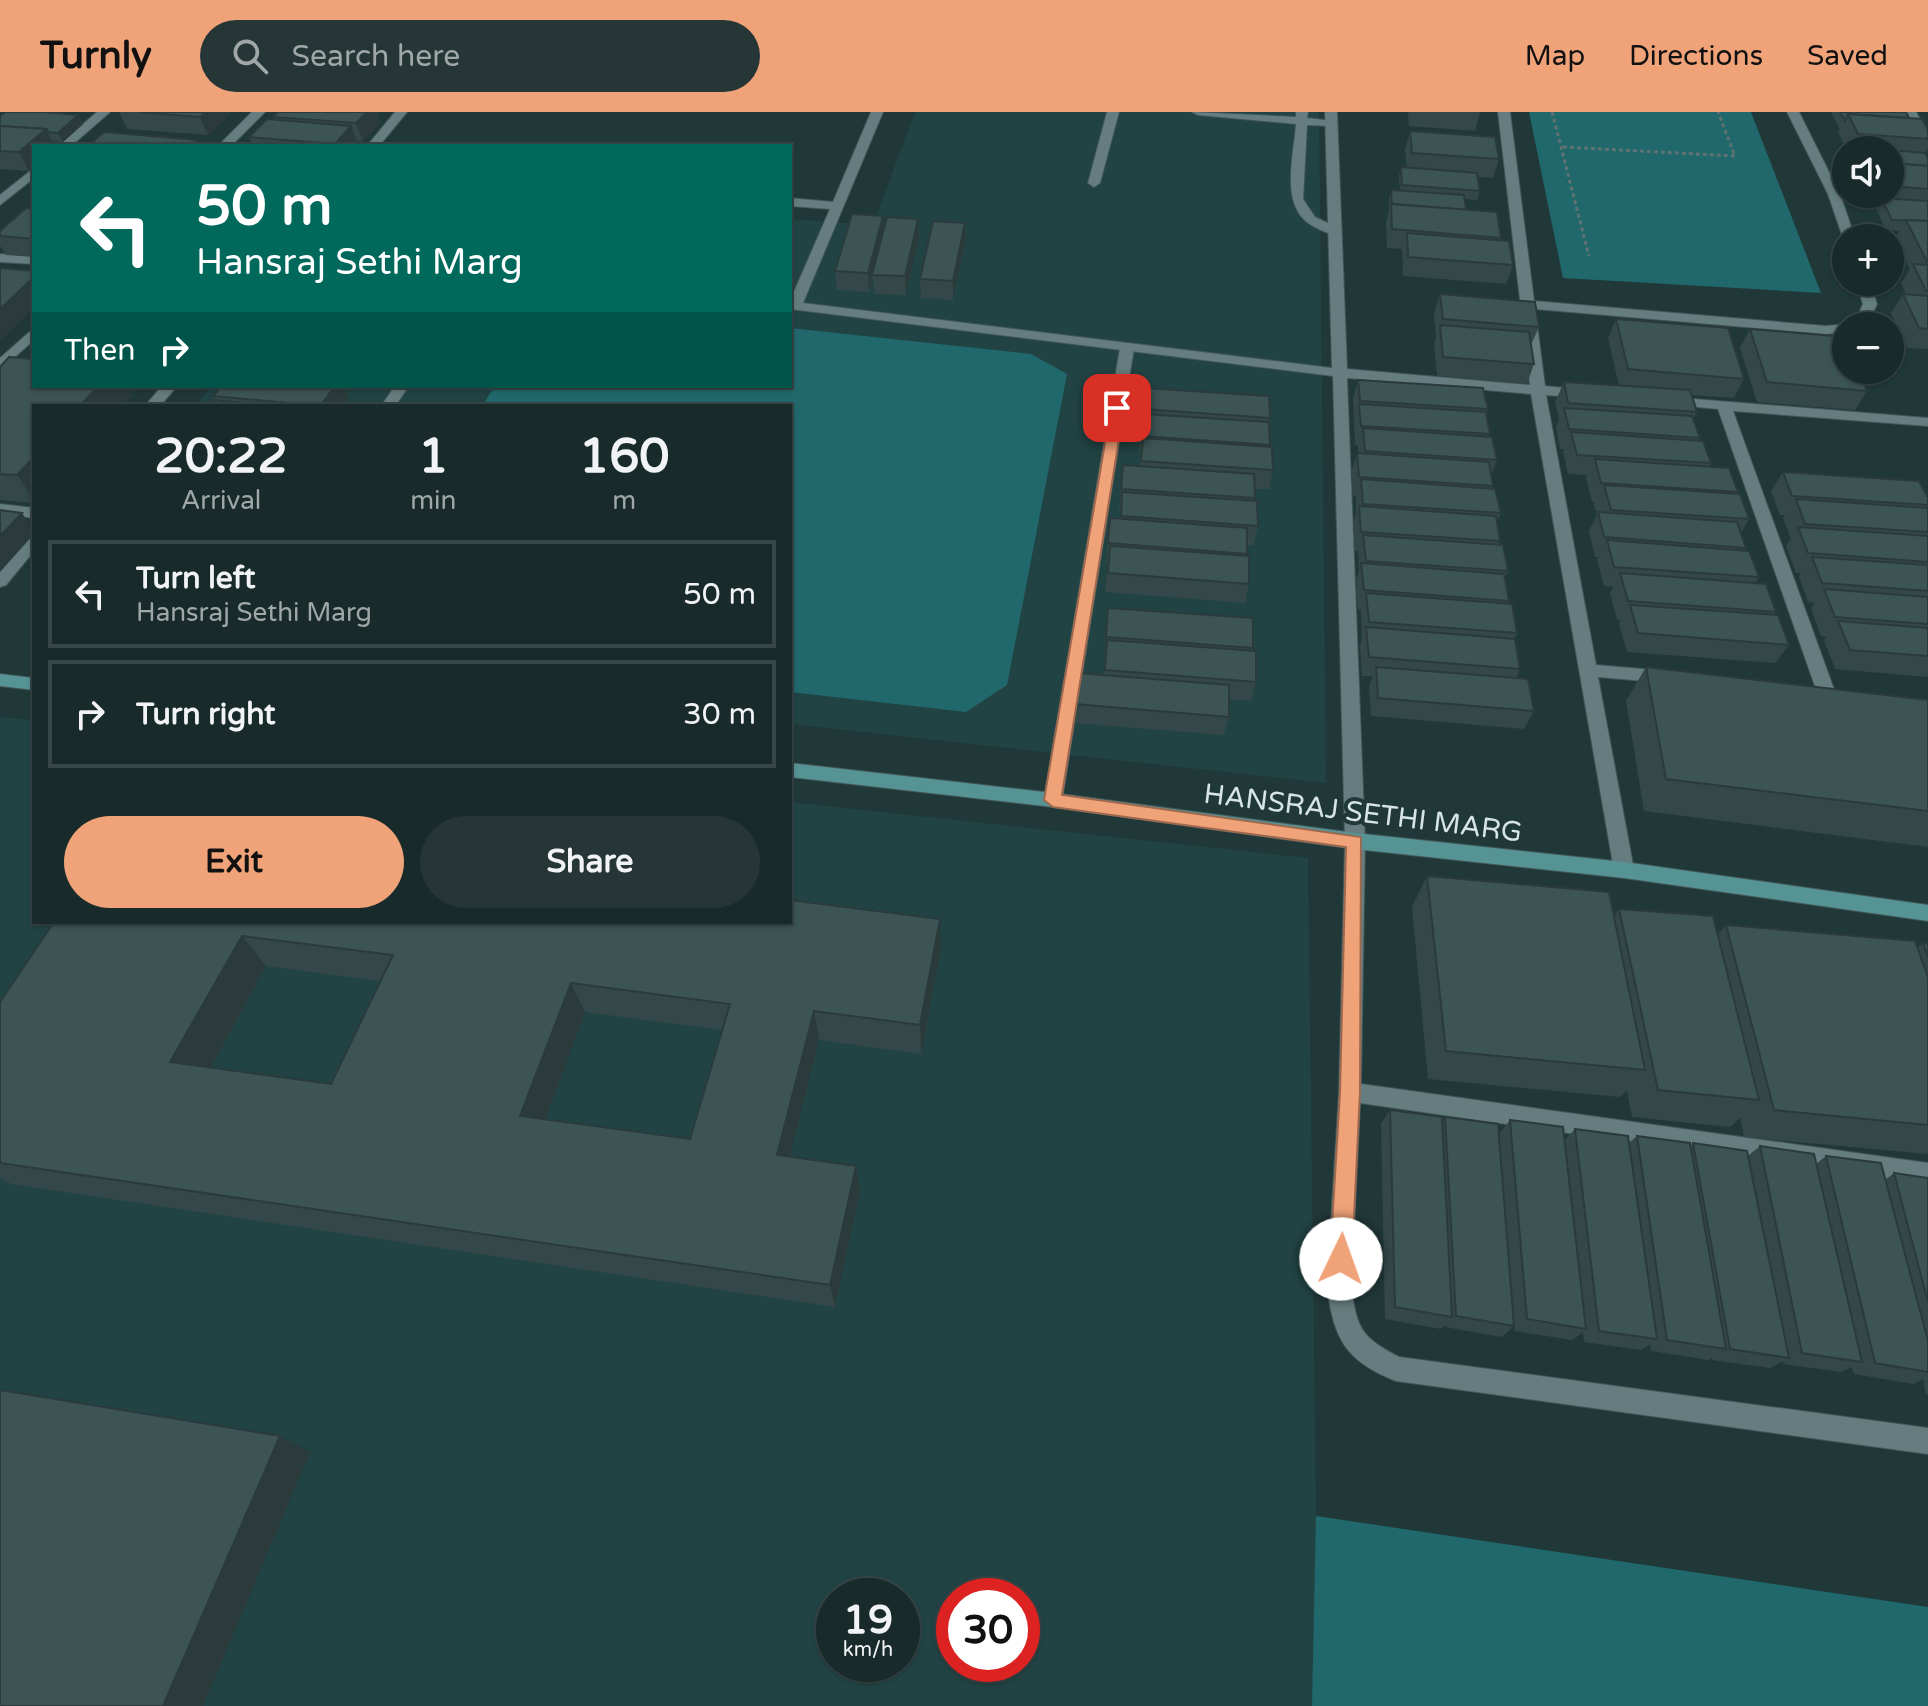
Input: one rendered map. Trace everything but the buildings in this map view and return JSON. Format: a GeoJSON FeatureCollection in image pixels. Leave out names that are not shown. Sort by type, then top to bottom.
{"type":"FeatureCollection","features":[{"type":"Feature","properties":{"kind":"street"},"geometry":{"type":"LineString","coordinates":[[66,144],[104,112]]}},
{"type":"Feature","properties":{"kind":"street"},"geometry":{"type":"LineString","coordinates":[[226,144],[259,112]]}},
{"type":"Feature","properties":{"kind":"street"},"geometry":{"type":"LineString","coordinates":[[375,144],[399,112]]}},
{"type":"Feature","properties":{"kind":"street"},"geometry":{"type":"LineString","coordinates":[[877,112],[792,306],[1340,373],[1600,395]]}},
{"type":"Feature","properties":{"kind":"street"},"geometry":{"type":"LineString","coordinates":[[1094,183],[1113,112]]}},
{"type":"Feature","properties":{"kind":"street"},"geometry":{"type":"LineString","coordinates":[[1198,112],[1330,117],[1355,841],[1350,1092],[1339,1287],[1343,1316],[1361,1350],[1396,1369],[1928,1441]]}},
{"type":"Feature","properties":{"kind":"street"},"geometry":{"type":"LineString","coordinates":[[1504,112],[1531,305],[1538,390],[1624,870]]}},
{"type":"Feature","properties":{"kind":"street"},"geometry":{"type":"LineString","coordinates":[[1793,112],[1834,194],[1844,224]]}},
{"type":"Feature","properties":{"kind":"street"},"geometry":{"type":"LineString","coordinates":[[1910,112],[1928,143]]}},
{"type":"Feature","properties":{"kind":"street"},"geometry":{"type":"LineString","coordinates":[[1302,116],[1297,199],[1310,220],[1334,231]]}},
{"type":"Feature","properties":{"kind":"street"},"geometry":{"type":"LineString","coordinates":[[0,201],[32,174]]}},
{"type":"Feature","properties":{"kind":"street"},"geometry":{"type":"LineString","coordinates":[[792,202],[837,206]]}},
{"type":"Feature","properties":{"kind":"street"},"geometry":{"type":"LineString","coordinates":[[0,258],[32,260]]}},
{"type":"Feature","properties":{"kind":"street"},"geometry":{"type":"LineString","coordinates":[[1531,305],[1832,329]]}},
{"type":"Feature","properties":{"kind":"street"},"geometry":{"type":"LineString","coordinates":[[0,366],[32,334]]}},
{"type":"Feature","properties":{"kind":"street"},"geometry":{"type":"LineString","coordinates":[[1053,800],[1127,348]]}},
{"type":"Feature","properties":{"kind":"street"},"geometry":{"type":"LineString","coordinates":[[154,404],[168,388]]}},
{"type":"Feature","properties":{"kind":"street"},"geometry":{"type":"LineString","coordinates":[[1647,399],[1928,422]]}},
{"type":"Feature","properties":{"kind":"street"},"geometry":{"type":"LineString","coordinates":[[1724,406],[1826,692]]}},
{"type":"Feature","properties":{"kind":"street"},"geometry":{"type":"LineString","coordinates":[[0,509],[32,513]]}},
{"type":"Feature","properties":{"kind":"street"},"geometry":{"type":"LineString","coordinates":[[0,581],[32,542]]}},
{"type":"Feature","properties":{"kind":"street"},"geometry":{"type":"LineString","coordinates":[[1587,670],[1692,680]]}},
{"type":"Feature","properties":{"kind":"street"},"geometry":{"type":"LineString","coordinates":[[0,680],[32,684]]}},
{"type":"Feature","properties":{"kind":"street","name":"HANSRAJ SETHI MARG"},"geometry":{"type":"LineString","coordinates":[[792,770],[1053,800],[1355,841],[1624,870],[1928,913]]}},
{"type":"Feature","properties":{"kind":"street"},"geometry":{"type":"LineString","coordinates":[[1350,1092],[1928,1174]]}},
{"type":"Feature","properties":{"kind":"path"},"geometry":{"type":"LineString","coordinates":[[1552,112],[1589,256]]}},
{"type":"Feature","properties":{"kind":"path"},"geometry":{"type":"LineString","coordinates":[[1563,147],[1735,156],[1718,112]]}},
{"type":"Feature","properties":{"kind":"shaded area"},"geometry":{"type":"Polygon","coordinates":[[[915,112],[1319,112],[1326,783],[792,724],[792,404],[197,404],[210,388],[792,388],[792,219],[873,225],[915,112]]]}},
{"type":"Feature","properties":{"kind":"shaded area"},"geometry":{"type":"Polygon","coordinates":[[[1529,112],[1751,112],[1821,293],[1563,278],[1529,112]]]}},
{"type":"Feature","properties":{"kind":"shaded area"},"geometry":{"type":"Polygon","coordinates":[[[792,328],[1031,354],[1067,374],[1007,685],[966,712],[792,692],[792,404],[483,404],[494,388],[792,388],[792,328]]]}},
{"type":"Feature","properties":{"kind":"shaded area"},"geometry":{"type":"Polygon","coordinates":[[[0,717],[32,720],[32,924],[792,924],[792,802],[1308,858],[1316,1516],[1928,1607],[1928,1706],[0,1706],[0,717]]]}},
{"type":"Feature","properties":{"kind":"shaded area"},"geometry":{"type":"Polygon","coordinates":[[[1316,1516],[1928,1607],[1928,1706],[1312,1706],[1316,1516]]]}},
{"type":"Feature","properties":{"kind":"route"},"geometry":{"type":"LineString","coordinates":[[1117,408],[1053,800],[1355,841],[1350,1092],[1341,1259]]}}]}
